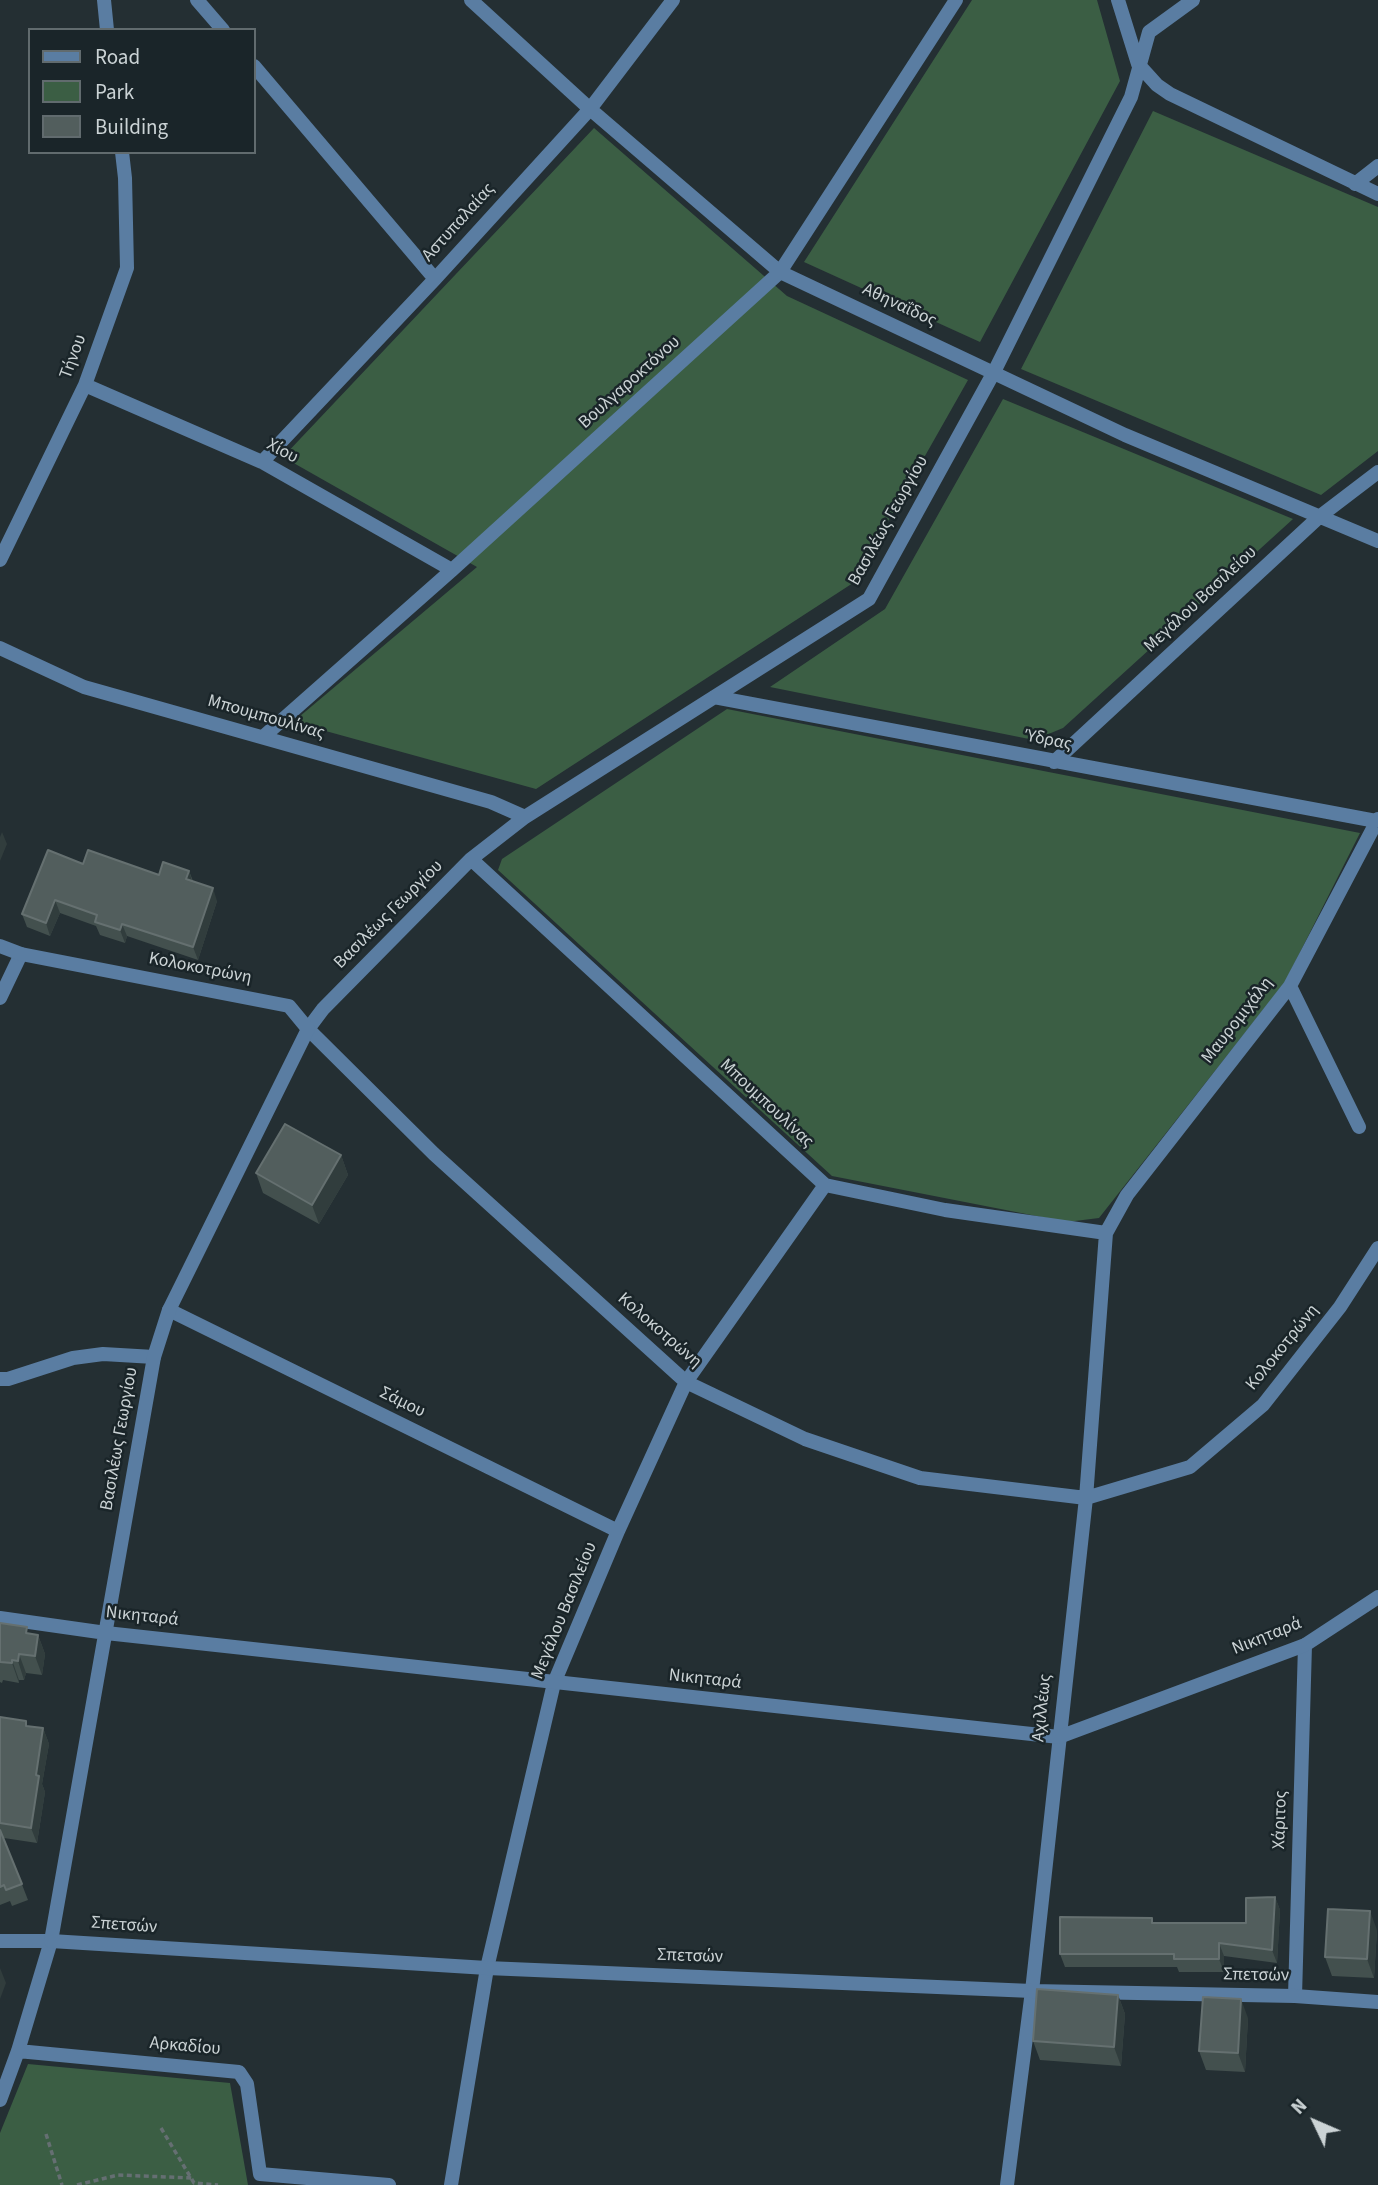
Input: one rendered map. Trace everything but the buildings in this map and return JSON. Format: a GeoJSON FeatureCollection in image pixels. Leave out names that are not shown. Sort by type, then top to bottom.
{"type":"FeatureCollection","features":[{"type":"Feature","properties":{"kind":"street"},"geometry":{"type":"LineString","coordinates":[[104,0],[107,28]]}},
{"type":"Feature","properties":{"kind":"street"},"geometry":{"type":"LineString","coordinates":[[197,0],[221,28]]}},
{"type":"Feature","properties":{"kind":"street","name":"Αθηναΐδος"},"geometry":{"type":"LineString","coordinates":[[471,0],[590,109],[780,272],[1125,435],[1378,541]]}},
{"type":"Feature","properties":{"kind":"street","name":"Αστυπαλαίας"},"geometry":{"type":"LineString","coordinates":[[262,462],[435,279],[590,109],[673,0]]}},
{"type":"Feature","properties":{"kind":"street","name":"Βουλγαροκτόνου"},"geometry":{"type":"LineString","coordinates":[[263,737],[452,570],[780,272],[956,0]]}},
{"type":"Feature","properties":{"kind":"street"},"geometry":{"type":"LineString","coordinates":[[1118,0],[1138,64],[1157,85],[1170,94],[1378,194]]}},
{"type":"Feature","properties":{"kind":"street","name":"Βασιλέως Γεωργίου"},"geometry":{"type":"LineString","coordinates":[[0,2100],[18,2051],[51,1941],[154,1357],[169,1310],[308,1029],[323,1009],[471,859],[525,817],[869,599],[994,372],[1131,97],[1149,32],[1193,0]]}},
{"type":"Feature","properties":{"kind":"street"},"geometry":{"type":"LineString","coordinates":[[256,68],[435,279]]}},
{"type":"Feature","properties":{"kind":"street","name":"Τήνου"},"geometry":{"type":"LineString","coordinates":[[0,560],[85,385],[127,268],[122,154]]}},
{"type":"Feature","properties":{"kind":"street"},"geometry":{"type":"LineString","coordinates":[[1355,184],[1378,166]]}},
{"type":"Feature","properties":{"kind":"street","name":"Χίου"},"geometry":{"type":"LineString","coordinates":[[85,385],[262,462],[452,570]]}},
{"type":"Feature","properties":{"kind":"street","name":"Μεγάλου Βασιλείου"},"geometry":{"type":"LineString","coordinates":[[1054,762],[1320,517],[1378,472]]}},
{"type":"Feature","properties":{"kind":"street","name":"Μπουμπουλίνας"},"geometry":{"type":"LineString","coordinates":[[0,648],[84,687],[491,802],[525,817]]}},
{"type":"Feature","properties":{"kind":"street","name":"Ύδρας"},"geometry":{"type":"LineString","coordinates":[[714,697],[1377,820]]}},
{"type":"Feature","properties":{"kind":"street","name":"Μαυρομιχάλη"},"geometry":{"type":"LineString","coordinates":[[1106,1233],[1128,1195],[1290,986],[1377,820]]}},
{"type":"Feature","properties":{"kind":"street","name":"Μπουμπουλίνας"},"geometry":{"type":"LineString","coordinates":[[471,859],[825,1185]]}},
{"type":"Feature","properties":{"kind":"street","name":"Κολοκοτρώνη"},"geometry":{"type":"LineString","coordinates":[[0,946],[21,954],[289,1006],[308,1029],[434,1154],[686,1382],[805,1439],[920,1478],[1086,1498],[1190,1466],[1263,1405],[1340,1307],[1378,1248]]}},
{"type":"Feature","properties":{"kind":"street"},"geometry":{"type":"LineString","coordinates":[[0,998],[21,954]]}},
{"type":"Feature","properties":{"kind":"street"},"geometry":{"type":"LineString","coordinates":[[1290,986],[1359,1127]]}},
{"type":"Feature","properties":{"kind":"street"},"geometry":{"type":"LineString","coordinates":[[825,1185],[945,1210],[1106,1233]]}},
{"type":"Feature","properties":{"kind":"street","name":"Μεγάλου Βασιλείου"},"geometry":{"type":"LineString","coordinates":[[451,2185],[487,1968],[554,1683],[618,1531],[686,1382],[825,1185]]}},
{"type":"Feature","properties":{"kind":"street","name":"Αχιλλέως"},"geometry":{"type":"LineString","coordinates":[[1007,2185],[1032,1991],[1086,1498],[1106,1233]]}},
{"type":"Feature","properties":{"kind":"street","name":"Σάμου"},"geometry":{"type":"LineString","coordinates":[[169,1310],[618,1531]]}},
{"type":"Feature","properties":{"kind":"street"},"geometry":{"type":"LineString","coordinates":[[0,1379],[93,1355],[154,1357]]}},
{"type":"Feature","properties":{"kind":"street","name":"Νικηταρά"},"geometry":{"type":"LineString","coordinates":[[0,1618],[106,1633],[1059,1737],[1305,1645],[1378,1597]]}},
{"type":"Feature","properties":{"kind":"street","name":"Χάριτος"},"geometry":{"type":"LineString","coordinates":[[1295,1997],[1305,1645]]}},
{"type":"Feature","properties":{"kind":"street","name":"Σπετσών"},"geometry":{"type":"LineString","coordinates":[[0,1941],[51,1941],[487,1968],[1032,1991],[1295,1997],[1378,2002]]}},
{"type":"Feature","properties":{"kind":"street","name":"Αρκαδίου"},"geometry":{"type":"LineString","coordinates":[[18,2051],[239,2072],[247,2084],[260,2174],[389,2185]]}},
{"type":"Feature","properties":{"kind":"path"},"geometry":{"type":"LineString","coordinates":[[161,2128],[194,2183],[218,2185]]}},
{"type":"Feature","properties":{"kind":"path"},"geometry":{"type":"LineString","coordinates":[[46,2134],[62,2185]]}},
{"type":"Feature","properties":{"kind":"path"},"geometry":{"type":"LineString","coordinates":[[77,2185],[118,2175],[191,2178]]}},
{"type":"Feature","properties":{"kind":"green space"},"geometry":{"type":"Polygon","coordinates":[[[972,0],[1097,0],[1120,81],[980,342],[804,262],[972,0]]]}},
{"type":"Feature","properties":{"kind":"green space"},"geometry":{"type":"Polygon","coordinates":[[[1153,111],[1378,207],[1378,451],[1321,495],[1021,369],[1153,111]]]}},
{"type":"Feature","properties":{"kind":"green space"},"geometry":{"type":"Polygon","coordinates":[[[594,128],[787,296],[968,380],[853,583],[536,789],[293,722],[477,567],[283,457],[594,128]]]}},
{"type":"Feature","properties":{"kind":"green space"},"geometry":{"type":"Polygon","coordinates":[[[1003,399],[1293,519],[1063,728],[1034,740],[770,687],[885,609],[1003,399]]]}},
{"type":"Feature","properties":{"kind":"green space"},"geometry":{"type":"Polygon","coordinates":[[[727,709],[1360,833],[1285,982],[1099,1218],[1067,1222],[832,1176],[498,870],[502,859],[727,709]]]}},
{"type":"Feature","properties":{"kind":"green space"},"geometry":{"type":"Polygon","coordinates":[[[28,2064],[230,2083],[248,2185],[0,2185],[0,2133],[28,2064]]]}}]}
